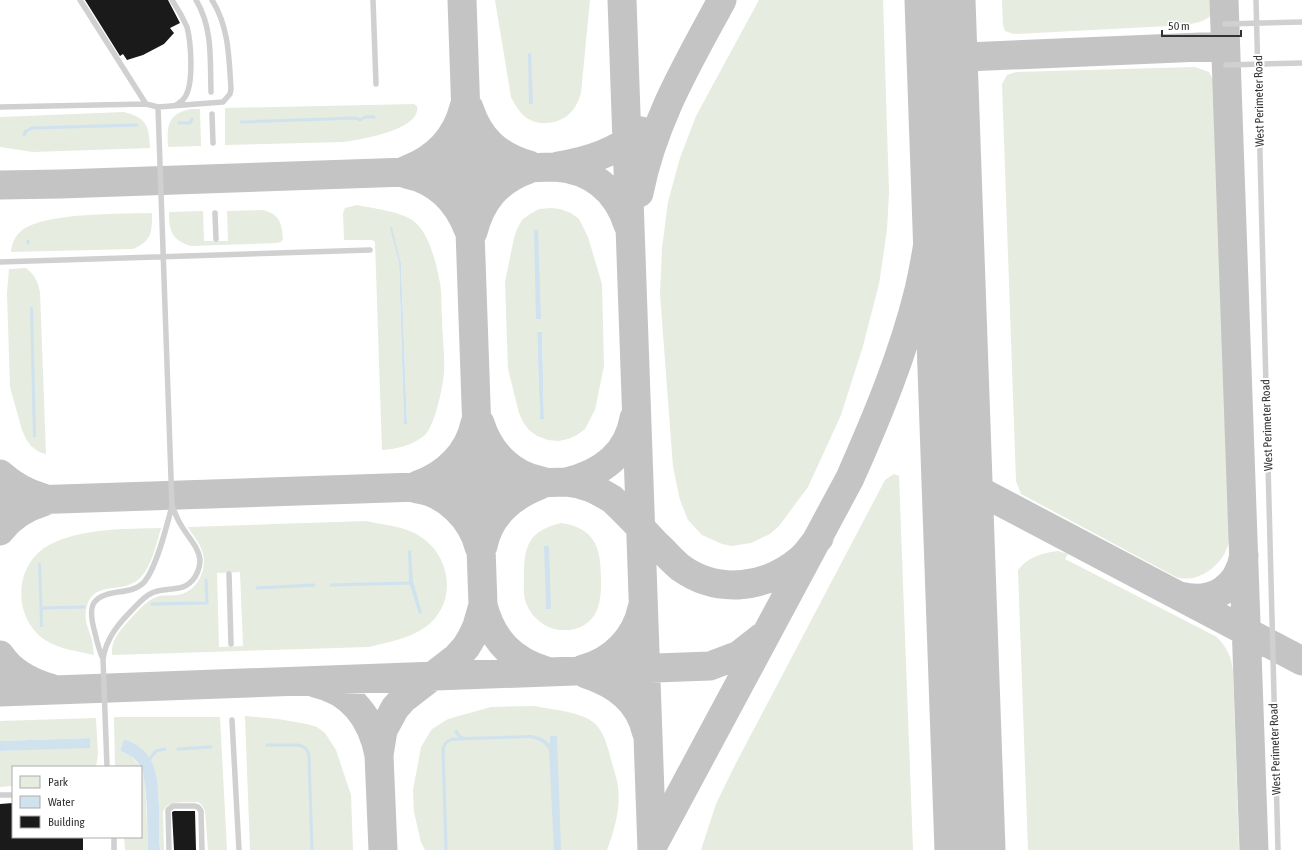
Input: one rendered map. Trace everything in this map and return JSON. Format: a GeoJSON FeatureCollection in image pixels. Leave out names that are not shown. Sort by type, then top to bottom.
{"type":"FeatureCollection","features":[{"type":"Feature","properties":{"kind":"lane"},"geometry":{"type":"LineString","coordinates":[[80,0],[146,104]]}},
{"type":"Feature","properties":{"kind":"lane"},"geometry":{"type":"LineString","coordinates":[[172,0],[186,25],[190,38],[192,58],[188,93],[181,102],[175,105]]}},
{"type":"Feature","properties":{"kind":"lane"},"geometry":{"type":"LineString","coordinates":[[196,0],[203,14],[209,34],[211,92]]}},
{"type":"Feature","properties":{"kind":"lane"},"geometry":{"type":"LineString","coordinates":[[0,107],[146,104],[158,107],[218,103],[227,99],[230,94],[225,30],[218,9],[212,0]]}},
{"type":"Feature","properties":{"kind":"lane"},"geometry":{"type":"LineString","coordinates":[[373,0],[376,84]]}},
{"type":"Feature","properties":{"kind":"lane","name":"West Perimeter Road"},"geometry":{"type":"LineString","coordinates":[[1256,0],[1278,850]]}},
{"type":"Feature","properties":{"kind":"lane"},"geometry":{"type":"LineString","coordinates":[[1225,24],[1302,22]]}},
{"type":"Feature","properties":{"kind":"lane"},"geometry":{"type":"LineString","coordinates":[[1226,65],[1302,63]]}},
{"type":"Feature","properties":{"kind":"lane"},"geometry":{"type":"LineString","coordinates":[[103,659],[92,621],[91,608],[97,599],[109,593],[129,591],[145,582],[153,568],[172,506],[158,107]]}},
{"type":"Feature","properties":{"kind":"lane"},"geometry":{"type":"LineString","coordinates":[[212,114],[213,143]]}},
{"type":"Feature","properties":{"kind":"lane"},"geometry":{"type":"LineString","coordinates":[[215,213],[216,239]]}},
{"type":"Feature","properties":{"kind":"lane"},"geometry":{"type":"LineString","coordinates":[[0,262],[370,250]]}},
{"type":"Feature","properties":{"kind":"lane"},"geometry":{"type":"LineString","coordinates":[[107,766],[103,659],[104,651],[114,630],[144,598],[151,593],[158,591],[172,590],[187,586],[200,568],[198,553],[180,524],[172,506]]}},
{"type":"Feature","properties":{"kind":"lane"},"geometry":{"type":"LineString","coordinates":[[229,574],[231,644]]}},
{"type":"Feature","properties":{"kind":"lane"},"geometry":{"type":"LineString","coordinates":[[232,720],[239,850]]}},
{"type":"Feature","properties":{"kind":"lane"},"geometry":{"type":"LineString","coordinates":[[0,795],[12,794]]}},
{"type":"Feature","properties":{"kind":"lane"},"geometry":{"type":"LineString","coordinates":[[169,850],[168,810],[173,806],[195,806],[201,811],[202,850]]}},
{"type":"Feature","properties":{"kind":"lane"},"geometry":{"type":"LineString","coordinates":[[114,838],[114,850]]}},
{"type":"Feature","properties":{"kind":"green space"},"geometry":{"type":"Polygon","coordinates":[[[495,0],[590,0],[581,93],[574,108],[562,119],[549,123],[535,122],[523,115],[513,102],[495,0]]]}},
{"type":"Feature","properties":{"kind":"green space"},"geometry":{"type":"Polygon","coordinates":[[[759,0],[883,0],[889,192],[887,230],[879,284],[863,346],[841,415],[808,487],[779,526],[770,534],[751,543],[731,546],[722,544],[702,535],[688,520],[680,500],[673,467],[660,294],[662,248],[668,202],[680,158],[696,116],[759,0]]]}},
{"type":"Feature","properties":{"kind":"green space"},"geometry":{"type":"Polygon","coordinates":[[[1002,0],[1214,0],[1214,10],[1206,19],[1187,25],[1014,34],[1005,31],[1003,25],[1002,0]]]}},
{"type":"Feature","properties":{"kind":"green space"},"geometry":{"type":"Polygon","coordinates":[[[1195,67],[1209,72],[1215,83],[1231,532],[1228,546],[1219,562],[1200,576],[1184,579],[1176,577],[1021,494],[1016,481],[1002,84],[1007,75],[1016,72],[1195,67]]]}},
{"type":"Feature","properties":{"kind":"green space"},"geometry":{"type":"Polygon","coordinates":[[[414,104],[417,106],[416,114],[410,121],[387,132],[361,139],[342,142],[225,145],[225,108],[414,104]]]}},
{"type":"Feature","properties":{"kind":"green space"},"geometry":{"type":"Polygon","coordinates":[[[191,109],[200,109],[201,146],[168,147],[170,122],[177,114],[191,109]]]}},
{"type":"Feature","properties":{"kind":"green space"},"geometry":{"type":"Polygon","coordinates":[[[124,112],[138,117],[145,124],[149,134],[150,148],[33,152],[0,147],[0,117],[124,112]]]}},
{"type":"Feature","properties":{"kind":"green space"},"geometry":{"type":"Polygon","coordinates":[[[357,205],[380,209],[405,216],[417,224],[426,236],[437,268],[440,283],[444,372],[435,415],[429,430],[425,435],[410,444],[393,449],[382,450],[375,242],[372,240],[344,240],[343,213],[345,208],[357,205]],[[392,227],[399,262],[404,424],[407,424],[401,263],[392,227]]]}},
{"type":"Feature","properties":{"kind":"green space"},"geometry":{"type":"Polygon","coordinates":[[[539,209],[560,209],[571,213],[579,219],[588,237],[602,284],[604,366],[595,410],[585,429],[568,439],[558,441],[548,440],[537,436],[529,430],[523,422],[519,413],[508,369],[505,282],[517,229],[522,220],[539,209]],[[537,332],[540,420],[544,419],[542,332],[537,332]]]}},
{"type":"Feature","properties":{"kind":"green space"},"geometry":{"type":"Polygon","coordinates":[[[263,210],[273,214],[279,220],[283,233],[283,239],[281,242],[191,246],[179,241],[172,234],[169,212],[203,211],[204,241],[228,241],[227,211],[263,210]]]}},
{"type":"Feature","properties":{"kind":"green space"},"geometry":{"type":"Polygon","coordinates":[[[152,213],[150,235],[144,243],[133,249],[11,252],[16,237],[30,225],[63,217],[83,215],[152,213]]]}},
{"type":"Feature","properties":{"kind":"green space"},"geometry":{"type":"Polygon","coordinates":[[[26,268],[36,279],[40,292],[46,454],[39,452],[31,446],[26,439],[10,387],[7,293],[9,269],[26,268]]]}},
{"type":"Feature","properties":{"kind":"green space"},"geometry":{"type":"Polygon","coordinates":[[[894,474],[899,476],[913,850],[701,850],[716,804],[735,765],[885,480],[894,474]]]}},
{"type":"Feature","properties":{"kind":"green space"},"geometry":{"type":"Polygon","coordinates":[[[366,521],[395,526],[415,533],[432,546],[440,557],[445,569],[447,582],[446,595],[442,607],[435,619],[424,628],[405,638],[369,647],[112,655],[112,646],[117,635],[145,604],[156,597],[182,594],[194,587],[198,581],[203,568],[203,555],[200,545],[188,527],[366,521]],[[240,572],[217,573],[219,647],[243,646],[240,572]]]}},
{"type":"Feature","properties":{"kind":"green space"},"geometry":{"type":"Polygon","coordinates":[[[561,523],[573,526],[589,535],[598,550],[601,569],[600,599],[597,610],[594,616],[584,625],[571,630],[558,630],[543,624],[530,611],[524,597],[524,565],[527,548],[530,541],[542,530],[561,523]]]}},
{"type":"Feature","properties":{"kind":"green space"},"geometry":{"type":"Polygon","coordinates":[[[161,528],[152,558],[141,578],[128,585],[99,591],[93,595],[89,601],[86,610],[86,618],[92,640],[94,655],[56,646],[45,640],[34,630],[26,618],[22,604],[21,590],[24,576],[30,563],[39,552],[51,544],[63,539],[90,532],[104,530],[161,528]]]}},
{"type":"Feature","properties":{"kind":"green space"},"geometry":{"type":"Polygon","coordinates":[[[1058,551],[1068,554],[1065,559],[1217,637],[1224,645],[1230,657],[1233,671],[1239,850],[1028,850],[1018,570],[1026,562],[1036,556],[1058,551]]]}},
{"type":"Feature","properties":{"kind":"green space"},"geometry":{"type":"Polygon","coordinates":[[[535,706],[565,711],[587,718],[599,728],[603,736],[616,777],[619,799],[613,834],[607,850],[425,850],[421,842],[414,812],[413,790],[421,747],[432,729],[448,719],[491,707],[535,706]]]}},
{"type":"Feature","properties":{"kind":"green space"},"geometry":{"type":"Polygon","coordinates":[[[245,716],[278,719],[307,724],[317,727],[325,733],[336,750],[351,795],[353,850],[250,850],[245,716]]]}},
{"type":"Feature","properties":{"kind":"green space"},"geometry":{"type":"Polygon","coordinates":[[[114,717],[220,717],[227,850],[208,850],[205,810],[201,804],[197,802],[177,802],[168,805],[163,812],[164,850],[160,850],[158,785],[154,766],[143,750],[124,739],[120,751],[130,755],[140,766],[115,766],[114,717]]]}},
{"type":"Feature","properties":{"kind":"green space"},"geometry":{"type":"Polygon","coordinates":[[[96,718],[98,754],[96,766],[12,766],[12,786],[0,787],[0,751],[90,747],[90,738],[0,741],[0,721],[96,718]]]}},
{"type":"Feature","properties":{"kind":"green space"},"geometry":{"type":"Polygon","coordinates":[[[142,770],[145,779],[148,850],[125,850],[124,838],[142,838],[142,770]]]}},
{"type":"Feature","properties":{"kind":"water"},"geometry":{"type":"Polygon","coordinates":[[[531,53],[533,104],[529,104],[528,54],[531,53]]]}},
{"type":"Feature","properties":{"kind":"water"},"geometry":{"type":"Polygon","coordinates":[[[392,227],[401,263],[407,424],[404,424],[399,262],[390,228],[392,227]]]}},
{"type":"Feature","properties":{"kind":"water"},"geometry":{"type":"Polygon","coordinates":[[[534,230],[538,230],[541,319],[536,319],[534,230]]]}},
{"type":"Feature","properties":{"kind":"water"},"geometry":{"type":"Polygon","coordinates":[[[30,307],[33,307],[36,437],[33,437],[30,307]]]}},
{"type":"Feature","properties":{"kind":"water"},"geometry":{"type":"Polygon","coordinates":[[[537,332],[542,332],[544,419],[540,420],[537,332]]]}},
{"type":"Feature","properties":{"kind":"water"},"geometry":{"type":"Polygon","coordinates":[[[544,546],[549,546],[551,609],[546,609],[544,546]]]}},
{"type":"Feature","properties":{"kind":"water"},"geometry":{"type":"Polygon","coordinates":[[[411,550],[413,581],[422,613],[419,614],[409,582],[408,551],[411,550]]]}},
{"type":"Feature","properties":{"kind":"water"},"geometry":{"type":"Polygon","coordinates":[[[38,563],[41,563],[43,627],[40,627],[38,563]]]}},
{"type":"Feature","properties":{"kind":"water"},"geometry":{"type":"Polygon","coordinates":[[[457,730],[460,735],[465,737],[532,735],[542,738],[550,744],[550,736],[557,736],[561,850],[554,850],[549,750],[546,745],[531,738],[464,740],[457,736],[454,731],[457,730]]]}},
{"type":"Feature","properties":{"kind":"water"},"geometry":{"type":"Polygon","coordinates":[[[90,738],[90,748],[0,751],[0,741],[90,738]]]}},
{"type":"Feature","properties":{"kind":"water"},"geometry":{"type":"Polygon","coordinates":[[[124,739],[143,750],[154,766],[158,785],[160,850],[148,850],[146,795],[142,766],[135,759],[120,751],[124,739]]]}},
{"type":"Feature","properties":{"kind":"building"},"geometry":{"type":"Polygon","coordinates":[[[85,0],[168,0],[180,23],[170,28],[174,33],[164,44],[143,55],[127,60],[123,54],[120,56],[85,0]]]}},
{"type":"Feature","properties":{"kind":"building"},"geometry":{"type":"Polygon","coordinates":[[[12,803],[12,838],[83,838],[83,850],[0,850],[0,804],[12,803]]]}},
{"type":"Feature","properties":{"kind":"building"},"geometry":{"type":"Polygon","coordinates":[[[195,811],[196,850],[174,850],[172,812],[195,811]]]}},
{"type":"Feature","properties":{"kind":"waterway"},"geometry":{"type":"LineString","coordinates":[[241,122],[356,118],[360,120],[365,117],[374,117]]}},
{"type":"Feature","properties":{"kind":"waterway"},"geometry":{"type":"LineString","coordinates":[[179,123],[190,123],[192,119]]}},
{"type":"Feature","properties":{"kind":"waterway"},"geometry":{"type":"LineString","coordinates":[[24,135],[26,131],[32,128],[137,125]]}},
{"type":"Feature","properties":{"kind":"waterway"},"geometry":{"type":"LineString","coordinates":[[152,604],[207,603],[206,580]]}},
{"type":"Feature","properties":{"kind":"waterway"},"geometry":{"type":"LineString","coordinates":[[331,585],[411,583]]}},
{"type":"Feature","properties":{"kind":"waterway"},"geometry":{"type":"LineString","coordinates":[[257,588],[314,585]]}},
{"type":"Feature","properties":{"kind":"waterway"},"geometry":{"type":"LineString","coordinates":[[42,608],[84,607]]}},
{"type":"Feature","properties":{"kind":"waterway"},"geometry":{"type":"LineString","coordinates":[[446,850],[443,749],[444,745],[448,741],[463,739]]}},
{"type":"Feature","properties":{"kind":"waterway"},"geometry":{"type":"LineString","coordinates":[[267,745],[297,745],[306,748],[308,752],[312,849]]}},
{"type":"Feature","properties":{"kind":"waterway"},"geometry":{"type":"LineString","coordinates":[[178,749],[211,747]]}},
{"type":"Feature","properties":{"kind":"waterway"},"geometry":{"type":"LineString","coordinates":[[149,761],[156,751],[165,749]]}},
{"type":"Feature","properties":{"kind":"taxiway"},"geometry":{"type":"LineString","coordinates":[[383,850],[379,755],[383,730],[395,708],[403,699],[456,658],[466,647],[477,626],[483,605],[462,0]]}},
{"type":"Feature","properties":{"kind":"taxiway"},"geometry":{"type":"LineString","coordinates":[[622,0],[652,850]]}},
{"type":"Feature","properties":{"kind":"taxiway"},"geometry":{"type":"LineString","coordinates":[[639,193],[645,167],[662,117],[684,70],[722,0]]}},
{"type":"Feature","properties":{"kind":"taxiway"},"geometry":{"type":"LineString","coordinates":[[1224,0],[1254,850]]}},
{"type":"Feature","properties":{"kind":"taxiway"},"geometry":{"type":"LineString","coordinates":[[942,58],[1225,46]]}},
{"type":"Feature","properties":{"kind":"taxiway"},"geometry":{"type":"LineString","coordinates":[[406,170],[427,160],[443,146],[456,129],[464,107]]}},
{"type":"Feature","properties":{"kind":"taxiway"},"geometry":{"type":"LineString","coordinates":[[469,108],[478,129],[491,145],[508,157],[529,165]]}},
{"type":"Feature","properties":{"kind":"taxiway"},"geometry":{"type":"LineString","coordinates":[[652,847],[850,478],[870,432],[897,362],[913,314],[919,290],[931,224],[944,112]]}},
{"type":"Feature","properties":{"kind":"taxiway"},"geometry":{"type":"LineString","coordinates":[[558,166],[592,158],[612,150],[622,145],[641,131]]}},
{"type":"Feature","properties":{"kind":"taxiway"},"geometry":{"type":"LineString","coordinates":[[0,185],[554,167],[580,172],[601,184],[617,201],[628,225]]}},
{"type":"Feature","properties":{"kind":"taxiway"},"geometry":{"type":"LineString","coordinates":[[473,232],[481,210],[492,193],[508,179],[529,169]]}},
{"type":"Feature","properties":{"kind":"taxiway"},"geometry":{"type":"LineString","coordinates":[[406,174],[427,181],[445,194],[459,211],[469,231]]}},
{"type":"Feature","properties":{"kind":"taxiway"},"geometry":{"type":"LineString","coordinates":[[566,482],[590,474],[610,461],[626,442],[631,431],[634,418]]}},
{"type":"Feature","properties":{"kind":"taxiway"},"geometry":{"type":"LineString","coordinates":[[418,485],[438,475],[455,462],[468,444],[475,423]]}},
{"type":"Feature","properties":{"kind":"taxiway"},"geometry":{"type":"LineString","coordinates":[[480,423],[489,444],[503,461],[520,474],[542,481]]}},
{"type":"Feature","properties":{"kind":"taxiway"},"geometry":{"type":"LineString","coordinates":[[0,474],[20,489],[43,498]]}},
{"type":"Feature","properties":{"kind":"taxiway"},"geometry":{"type":"LineString","coordinates":[[957,479],[1302,661]]}},
{"type":"Feature","properties":{"kind":"taxiway"},"geometry":{"type":"LineString","coordinates":[[0,501],[566,482],[579,484],[590,488],[612,499],[681,568],[696,577],[727,585],[758,582],[788,569],[801,559],[819,538]]}},
{"type":"Feature","properties":{"kind":"taxiway"},"geometry":{"type":"LineString","coordinates":[[483,546],[490,525],[503,508],[520,495],[540,485]]}},
{"type":"Feature","properties":{"kind":"taxiway"},"geometry":{"type":"LineString","coordinates":[[417,489],[428,491],[448,502],[457,509],[471,527],[479,547]]}},
{"type":"Feature","properties":{"kind":"taxiway"},"geometry":{"type":"LineString","coordinates":[[0,531],[19,513],[43,502]]}},
{"type":"Feature","properties":{"kind":"taxiway"},"geometry":{"type":"LineString","coordinates":[[1180,596],[1203,598],[1213,596],[1222,591],[1230,585],[1236,577],[1241,567],[1244,555]]}},
{"type":"Feature","properties":{"kind":"taxiway"},"geometry":{"type":"LineString","coordinates":[[483,605],[492,629],[505,647],[513,655],[523,661],[546,671]]}},
{"type":"Feature","properties":{"kind":"taxiway"},"geometry":{"type":"LineString","coordinates":[[583,669],[604,661],[621,647],[634,629],[642,608]]}},
{"type":"Feature","properties":{"kind":"taxiway"},"geometry":{"type":"LineString","coordinates":[[0,692],[710,666],[739,655],[762,637]]}},
{"type":"Feature","properties":{"kind":"taxiway"},"geometry":{"type":"LineString","coordinates":[[0,655],[10,667],[22,676],[35,683],[50,688]]}},
{"type":"Feature","properties":{"kind":"taxiway"},"geometry":{"type":"LineString","coordinates":[[586,674],[606,682],[624,694],[638,710],[646,731]]}},
{"type":"Feature","properties":{"kind":"taxiway"},"geometry":{"type":"LineString","coordinates":[[315,683],[340,693],[358,708],[371,730],[379,755]]}},
{"type":"Feature","properties":{"kind":"taxiway"},"geometry":{"type":"LineString","coordinates":[[968,850],[969,824]]}},
{"type":"Feature","properties":{"kind":"runway"},"geometry":{"type":"LineString","coordinates":[[940,0],[970,850]]}}]}
